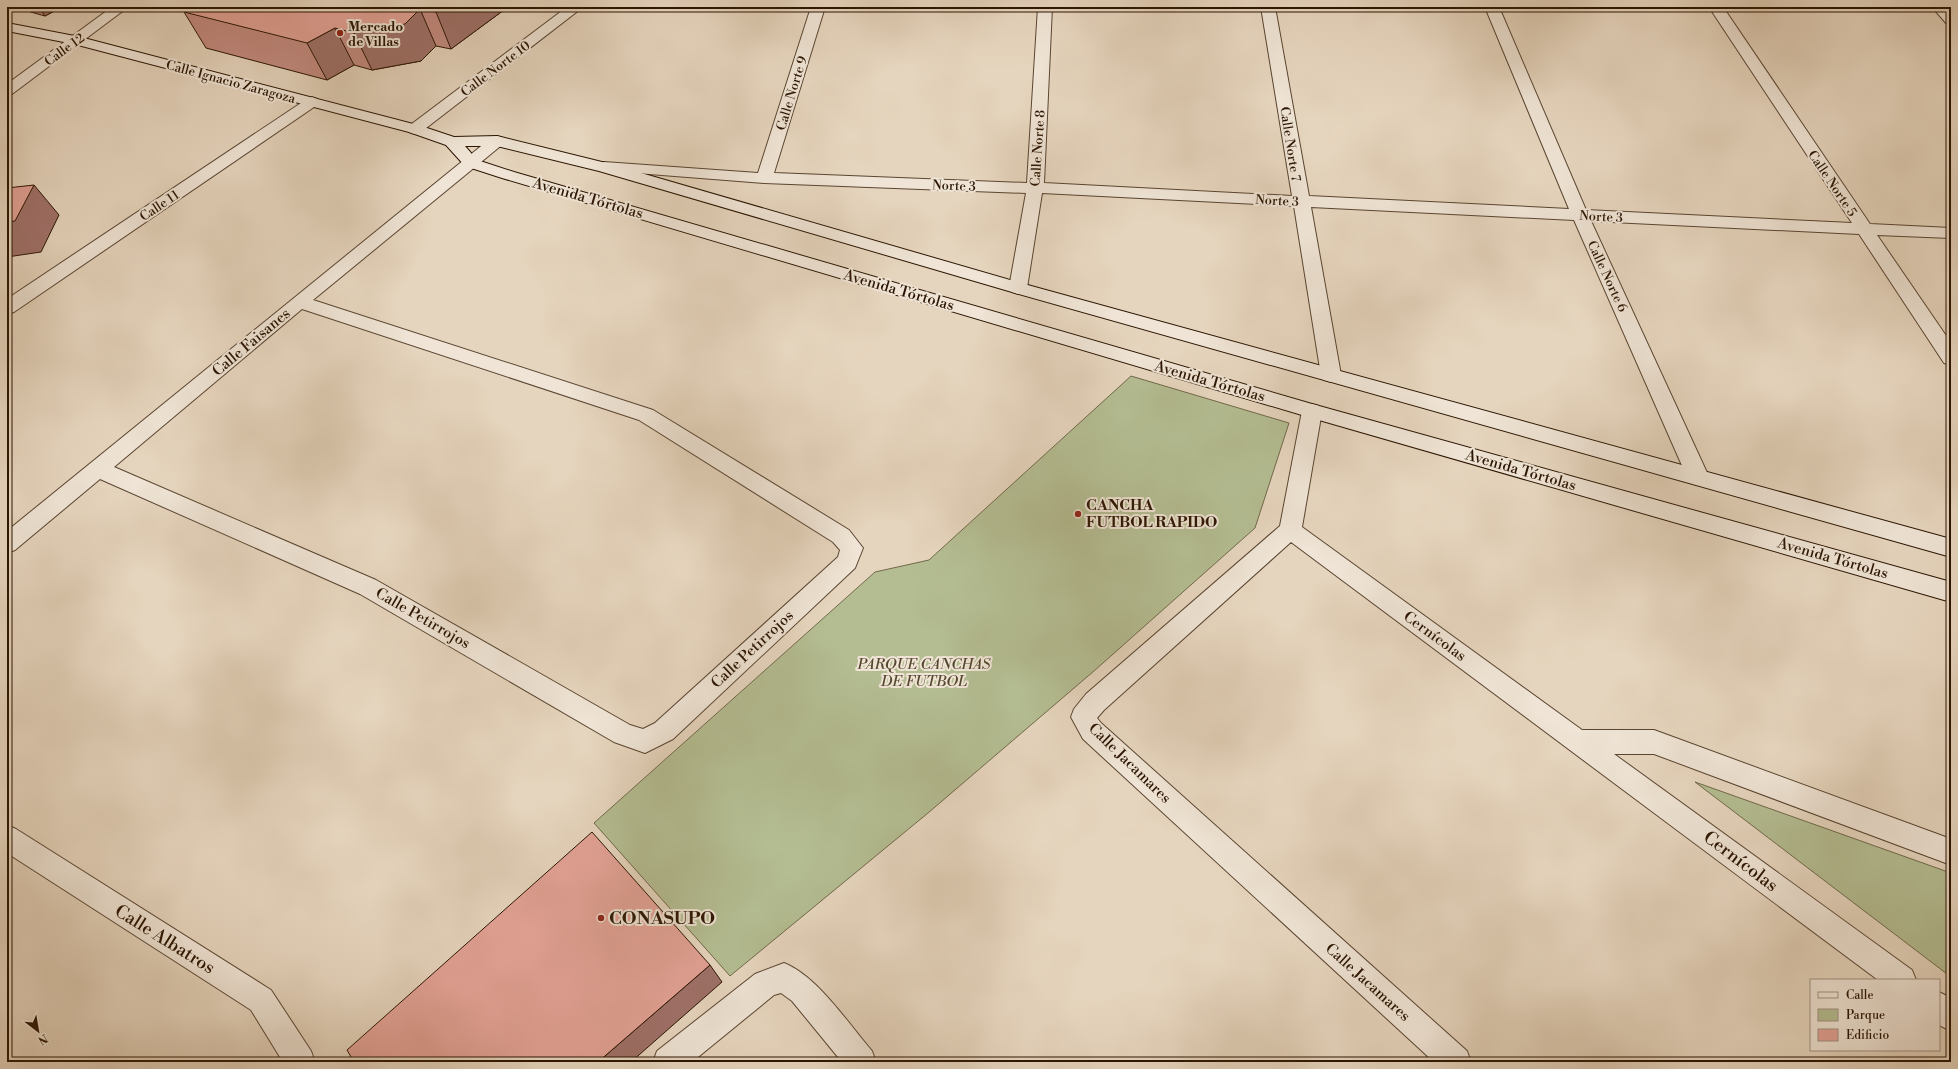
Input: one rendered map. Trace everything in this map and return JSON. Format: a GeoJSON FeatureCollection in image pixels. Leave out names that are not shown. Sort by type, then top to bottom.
{"type":"FeatureCollection","features":[{"type":"Feature","properties":{"kind":"street","name":"Calle 12"},"geometry":{"type":"LineString","coordinates":[[7,91],[120,7]]}},
{"type":"Feature","properties":{"kind":"street"},"geometry":{"type":"LineString","coordinates":[[552,7],[558,21]]}},
{"type":"Feature","properties":{"kind":"street","name":"Calle Norte 10"},"geometry":{"type":"LineString","coordinates":[[415,130],[576,7]]}},
{"type":"Feature","properties":{"kind":"street","name":"Calle Norte 9"},"geometry":{"type":"LineString","coordinates":[[764,178],[818,7]]}},
{"type":"Feature","properties":{"kind":"street","name":"Calle Norte 8"},"geometry":{"type":"LineString","coordinates":[[1018,288],[1035,188],[1045,7]]}},
{"type":"Feature","properties":{"kind":"street","name":"Calle Norte 7"},"geometry":{"type":"LineString","coordinates":[[1268,7],[1331,375]]}},
{"type":"Feature","properties":{"kind":"street","name":"Calle Norte 6"},"geometry":{"type":"LineString","coordinates":[[1492,7],[1580,215],[1698,477]]}},
{"type":"Feature","properties":{"kind":"street","name":"Calle Norte 5"},"geometry":{"type":"LineString","coordinates":[[1716,7],[1951,358]]}},
{"type":"Feature","properties":{"kind":"street"},"geometry":{"type":"LineString","coordinates":[[1939,7],[1951,20]]}},
{"type":"Feature","properties":{"kind":"street","name":"Calle Ignacio Zaragoza"},"geometry":{"type":"LineString","coordinates":[[7,27],[75,40],[312,102],[415,130],[452,142],[497,141]]}},
{"type":"Feature","properties":{"kind":"street","name":"Calle 11"},"geometry":{"type":"LineString","coordinates":[[7,308],[312,102]]}},
{"type":"Feature","properties":{"kind":"street","name":"Calle Faisanes"},"geometry":{"type":"LineString","coordinates":[[7,544],[299,302],[497,141]]}},
{"type":"Feature","properties":{"kind":"street","name":"Avenida Tórtolas"},"geometry":{"type":"LineString","coordinates":[[497,141],[604,167],[1018,288],[1951,548]]}},
{"type":"Feature","properties":{"kind":"street","name":"Calle Ignacio Zaragoza"},"geometry":{"type":"LineString","coordinates":[[452,142],[471,163]]}},
{"type":"Feature","properties":{"kind":"street","name":"Avenida Tórtolas"},"geometry":{"type":"LineString","coordinates":[[471,163],[1312,411],[1951,592]]}},
{"type":"Feature","properties":{"kind":"street","name":"Norte 3"},"geometry":{"type":"LineString","coordinates":[[604,167],[764,178],[1035,188],[1865,230],[1951,233]]}},
{"type":"Feature","properties":{"kind":"street","name":"Calle Petirrojos"},"geometry":{"type":"LineString","coordinates":[[97,469],[368,587],[623,734],[644,741],[664,731],[846,562],[852,548],[841,536],[646,415],[299,302]]}},
{"type":"Feature","properties":{"kind":"street"},"geometry":{"type":"LineString","coordinates":[[1290,530],[1312,411]]}},
{"type":"Feature","properties":{"kind":"street","name":"Cernícolas"},"geometry":{"type":"LineString","coordinates":[[1290,530],[1901,979]]}},
{"type":"Feature","properties":{"kind":"street","name":"Calle Jacamares"},"geometry":{"type":"LineString","coordinates":[[1290,530],[1095,702],[1083,717],[1092,731],[1456,1062]]}},
{"type":"Feature","properties":{"kind":"street"},"geometry":{"type":"LineString","coordinates":[[1580,742],[1654,742],[1951,852]]}},
{"type":"Feature","properties":{"kind":"street","name":"Calle Albatros"},"geometry":{"type":"LineString","coordinates":[[7,838],[261,1000],[300,1062]]}},
{"type":"Feature","properties":{"kind":"street"},"geometry":{"type":"LineString","coordinates":[[668,1062],[765,984],[784,977],[802,991],[861,1062]]}},
{"type":"Feature","properties":{"kind":"street"},"geometry":{"type":"LineString","coordinates":[[1940,1008],[1951,1016]]}},
{"type":"Feature","properties":{"kind":"green space","name":"PARQUE CANCHAS DE FUTBOL"},"geometry":{"type":"Polygon","coordinates":[[[1131,376],[1289,423],[1255,528],[1094,671],[928,813],[730,976],[594,823],[875,572],[929,560],[1131,376]]]}},
{"type":"Feature","properties":{"kind":"green space"},"geometry":{"type":"Polygon","coordinates":[[[1695,782],[1951,873],[1951,977],[1695,782]]]}},
{"type":"Feature","properties":{"kind":"building"},"geometry":{"type":"Polygon","coordinates":[[[184,7],[443,7],[436,12],[420,9],[405,24],[354,33],[335,28],[307,43],[184,12],[184,7]]]}},
{"type":"Feature","properties":{"kind":"building"},"geometry":{"type":"Polygon","coordinates":[[[34,185],[15,221],[7,222],[7,188],[34,185]]]}},
{"type":"Feature","properties":{"kind":"building","name":"CONASUPO"},"geometry":{"type":"Polygon","coordinates":[[[592,832],[710,965],[598,1062],[354,1062],[347,1050],[592,832]]]}},
{"type":"Feature","properties":{"kind":"place","name":"Mercado de Villas"},"geometry":{"type":"Point","coordinates":[340,33]}},
{"type":"Feature","properties":{"kind":"place","name":"CANCHA FUTBOL RAPIDO"},"geometry":{"type":"Point","coordinates":[1078,514]}},
{"type":"Feature","properties":{"kind":"place","name":"CONASUPO"},"geometry":{"type":"Point","coordinates":[601,918]}}]}
